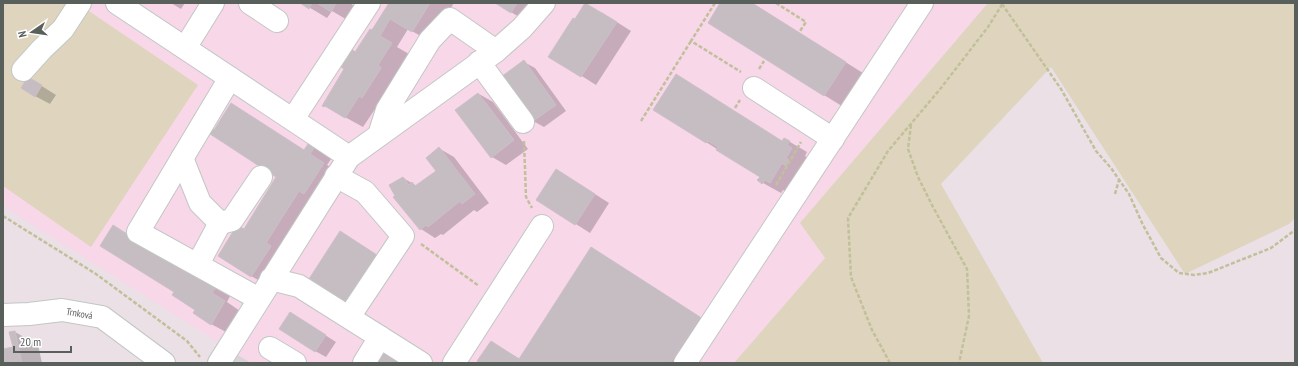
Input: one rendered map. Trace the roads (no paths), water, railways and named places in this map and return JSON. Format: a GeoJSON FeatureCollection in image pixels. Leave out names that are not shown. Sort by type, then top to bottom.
{"type":"FeatureCollection","features":[{"type":"Feature","properties":{"kind":"street"},"geometry":{"type":"LineString","coordinates":[[23,70],[63,29],[80,3]]}},
{"type":"Feature","properties":{"kind":"street"},"geometry":{"type":"LineString","coordinates":[[117,3],[349,156]]}},
{"type":"Feature","properties":{"kind":"street"},"geometry":{"type":"LineString","coordinates":[[185,48],[213,3]]}},
{"type":"Feature","properties":{"kind":"street"},"geometry":{"type":"LineString","coordinates":[[250,3],[277,21]]}},
{"type":"Feature","properties":{"kind":"street"},"geometry":{"type":"LineString","coordinates":[[293,119],[369,3]]}},
{"type":"Feature","properties":{"kind":"street"},"geometry":{"type":"LineString","coordinates":[[210,361],[258,299],[349,156],[487,57],[522,28],[544,3]]}},
{"type":"Feature","properties":{"kind":"street"},"geometry":{"type":"LineString","coordinates":[[685,363],[922,3]]}},
{"type":"Feature","properties":{"kind":"street"},"geometry":{"type":"LineString","coordinates":[[379,135],[387,110],[430,40],[450,19],[487,57],[523,122]]}},
{"type":"Feature","properties":{"kind":"street"},"geometry":{"type":"LineString","coordinates":[[230,78],[138,232],[198,264],[258,299]]}},
{"type":"Feature","properties":{"kind":"street"},"geometry":{"type":"LineString","coordinates":[[750,82],[833,139]]}},
{"type":"Feature","properties":{"kind":"street"},"geometry":{"type":"LineString","coordinates":[[182,158],[200,203],[220,223]]}},
{"type":"Feature","properties":{"kind":"street"},"geometry":{"type":"LineString","coordinates":[[336,176],[365,192],[403,236],[349,317]]}},
{"type":"Feature","properties":{"kind":"street"},"geometry":{"type":"LineString","coordinates":[[198,264],[220,223],[232,220],[261,177]]}},
{"type":"Feature","properties":{"kind":"street"},"geometry":{"type":"LineString","coordinates":[[454,363],[542,226]]}},
{"type":"Feature","properties":{"kind":"street"},"geometry":{"type":"LineString","coordinates":[[271,279],[299,286],[421,363]]}},
{"type":"Feature","properties":{"kind":"street","name":"Trnková"},"geometry":{"type":"LineString","coordinates":[[3,315],[62,310],[102,317],[164,363]]}},
{"type":"Feature","properties":{"kind":"street"},"geometry":{"type":"LineString","coordinates":[[364,363],[380,336]]}},
{"type":"Feature","properties":{"kind":"street"},"geometry":{"type":"LineString","coordinates":[[270,348],[295,363]]}}]}
